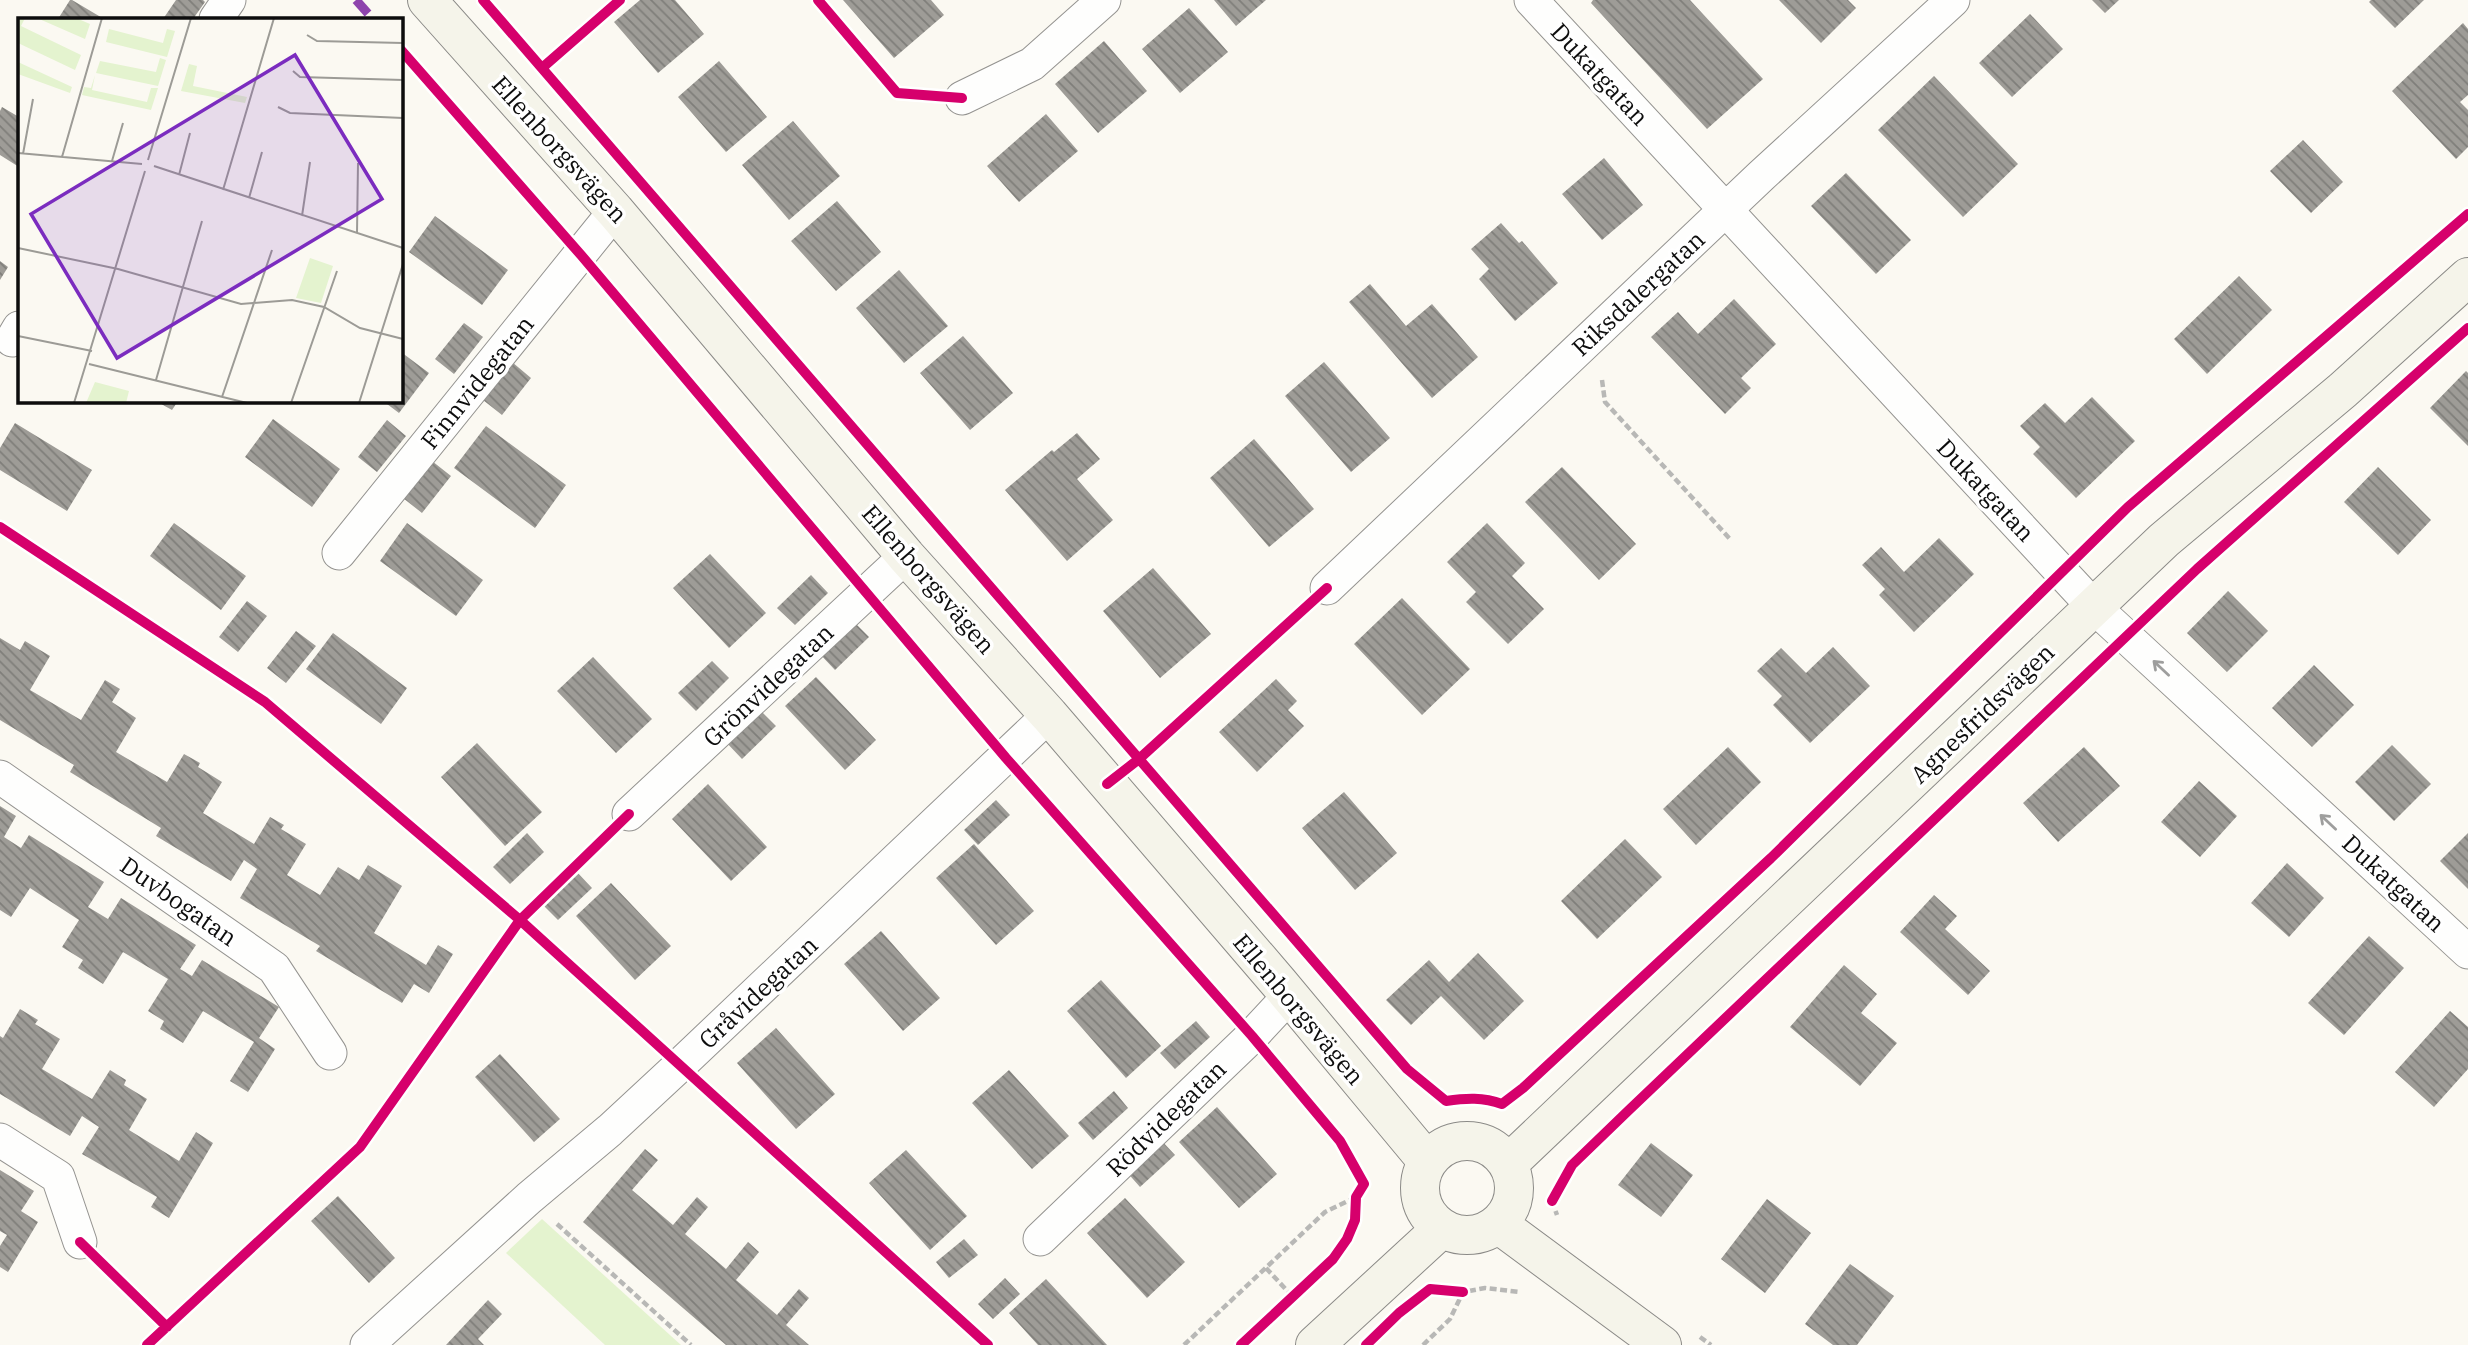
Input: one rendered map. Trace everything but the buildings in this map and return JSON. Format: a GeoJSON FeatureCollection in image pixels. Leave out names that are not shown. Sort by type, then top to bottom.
{"type":"FeatureCollection","features":[{"type":"Feature","properties":{"kind":"street"},"geometry":{"type":"LineString","coordinates":[[217,18],[229,0]]}},
{"type":"Feature","properties":{"kind":"street","name":"Ellenborgsvägen"},"geometry":{"type":"LineString","coordinates":[[427,0],[615,211],[906,555],[1049,715],[1290,996],[1427,1161]]}},
{"type":"Feature","properties":{"kind":"street"},"geometry":{"type":"LineString","coordinates":[[962,98],[1032,64],[1104,0]]}},
{"type":"Feature","properties":{"kind":"street","name":"Dukatgatan"},"geometry":{"type":"LineString","coordinates":[[1531,0],[2094,607],[2468,952]]}},
{"type":"Feature","properties":{"kind":"street","name":"Riksdalergatan"},"geometry":{"type":"LineString","coordinates":[[1327,588],[1726,209],[1953,0]]}},
{"type":"Feature","properties":{"kind":"street","name":"Finnvidegatan"},"geometry":{"type":"LineString","coordinates":[[339,553],[615,211]]}},
{"type":"Feature","properties":{"kind":"street","name":"Agnesfridsvägen"},"geometry":{"type":"LineString","coordinates":[[1508,1164],[2164,540],[2343,390],[2468,277]]}},
{"type":"Feature","properties":{"kind":"street","name":"Grönvidegatan"},"geometry":{"type":"LineString","coordinates":[[629,814],[906,555]]}},
{"type":"Feature","properties":{"kind":"street","name":"Gråvidegatan"},"geometry":{"type":"LineString","coordinates":[[367,1345],[528,1198],[610,1130],[1049,715]]}},
{"type":"Feature","properties":{"kind":"street","name":"Duvbogatan"},"geometry":{"type":"LineString","coordinates":[[0,777],[274,968],[330,1053]]}},
{"type":"Feature","properties":{"kind":"street","name":"Rödvidegatan"},"geometry":{"type":"LineString","coordinates":[[1040,1238],[1252,1036],[1290,996]]}},
{"type":"Feature","properties":{"kind":"street"},"geometry":{"type":"LineString","coordinates":[[0,1140],[58,1177],[80,1242]]}},
{"type":"Feature","properties":{"kind":"street"},"geometry":{"type":"LineString","coordinates":[[1459,1141],[1478,1142],[1495,1150],[1508,1164],[1515,1181],[1514,1200],[1506,1217],[1498,1224],[1479,1234],[1458,1236],[1441,1229],[1428,1215],[1420,1198],[1420,1179],[1427,1161],[1441,1148],[1459,1141]]}},
{"type":"Feature","properties":{"kind":"street"},"geometry":{"type":"LineString","coordinates":[[1498,1224],[1662,1345]]}},
{"type":"Feature","properties":{"kind":"street"},"geometry":{"type":"LineString","coordinates":[[1315,1345],[1441,1229]]}},
{"type":"Feature","properties":{"kind":"path"},"geometry":{"type":"LineString","coordinates":[[1579,349],[1601,375],[1605,402],[1730,539]]}},
{"type":"Feature","properties":{"kind":"path"},"geometry":{"type":"LineString","coordinates":[[1184,1345],[1325,1212],[1356,1203],[1364,1184]]}},
{"type":"Feature","properties":{"kind":"path"},"geometry":{"type":"LineString","coordinates":[[528,1198],[691,1345]]}},
{"type":"Feature","properties":{"kind":"path"},"geometry":{"type":"LineString","coordinates":[[1266,1268],[1297,1293],[1284,1305]]}},
{"type":"Feature","properties":{"kind":"path"},"geometry":{"type":"LineString","coordinates":[[1423,1345],[1450,1319],[1457,1291]]}},
{"type":"Feature","properties":{"kind":"path"},"geometry":{"type":"LineString","coordinates":[[1248,1343],[1257,1330]]}},
{"type":"Feature","properties":{"kind":"green space"},"geometry":{"type":"Polygon","coordinates":[[[542,1219],[681,1345],[605,1345],[506,1253],[542,1219]]]}},
{"type":"Feature","properties":{"kind":"marked path"},"geometry":{"type":"LineString","coordinates":[[356,0],[372,18]]}},
{"type":"Feature","properties":{"kind":"cycle path"},"geometry":{"type":"LineString","coordinates":[[483,0],[1407,1069],[1446,1101],[1474,1099],[1502,1104],[1523,1088],[1771,858],[2128,507],[2468,214]]}},
{"type":"Feature","properties":{"kind":"cycle path"},"geometry":{"type":"LineString","coordinates":[[542,68],[620,0]]}},
{"type":"Feature","properties":{"kind":"cycle path"},"geometry":{"type":"LineString","coordinates":[[818,0],[897,93],[962,98]]}},
{"type":"Feature","properties":{"kind":"cycle path"},"geometry":{"type":"LineString","coordinates":[[402,51],[581,255],[1006,758],[1252,1036],[1340,1141],[1364,1184],[1356,1197],[1355,1220],[1347,1239],[1333,1259],[1241,1345]]}},
{"type":"Feature","properties":{"kind":"cycle path"},"geometry":{"type":"LineString","coordinates":[[1552,1201],[1572,1165],[1629,1110],[2197,569],[2468,328]]}},
{"type":"Feature","properties":{"kind":"cycle path"},"geometry":{"type":"LineString","coordinates":[[0,527],[265,702],[520,920],[988,1345]]}},
{"type":"Feature","properties":{"kind":"cycle path"},"geometry":{"type":"LineString","coordinates":[[1107,784],[1139,759],[1327,588]]}},
{"type":"Feature","properties":{"kind":"cycle path"},"geometry":{"type":"LineString","coordinates":[[147,1345],[360,1147],[520,920],[629,814]]}},
{"type":"Feature","properties":{"kind":"cycle path"},"geometry":{"type":"LineString","coordinates":[[80,1242],[167,1327]]}},
{"type":"Feature","properties":{"kind":"cycle path"},"geometry":{"type":"LineString","coordinates":[[1366,1345],[1399,1313],[1430,1289],[1463,1292]]}}]}
